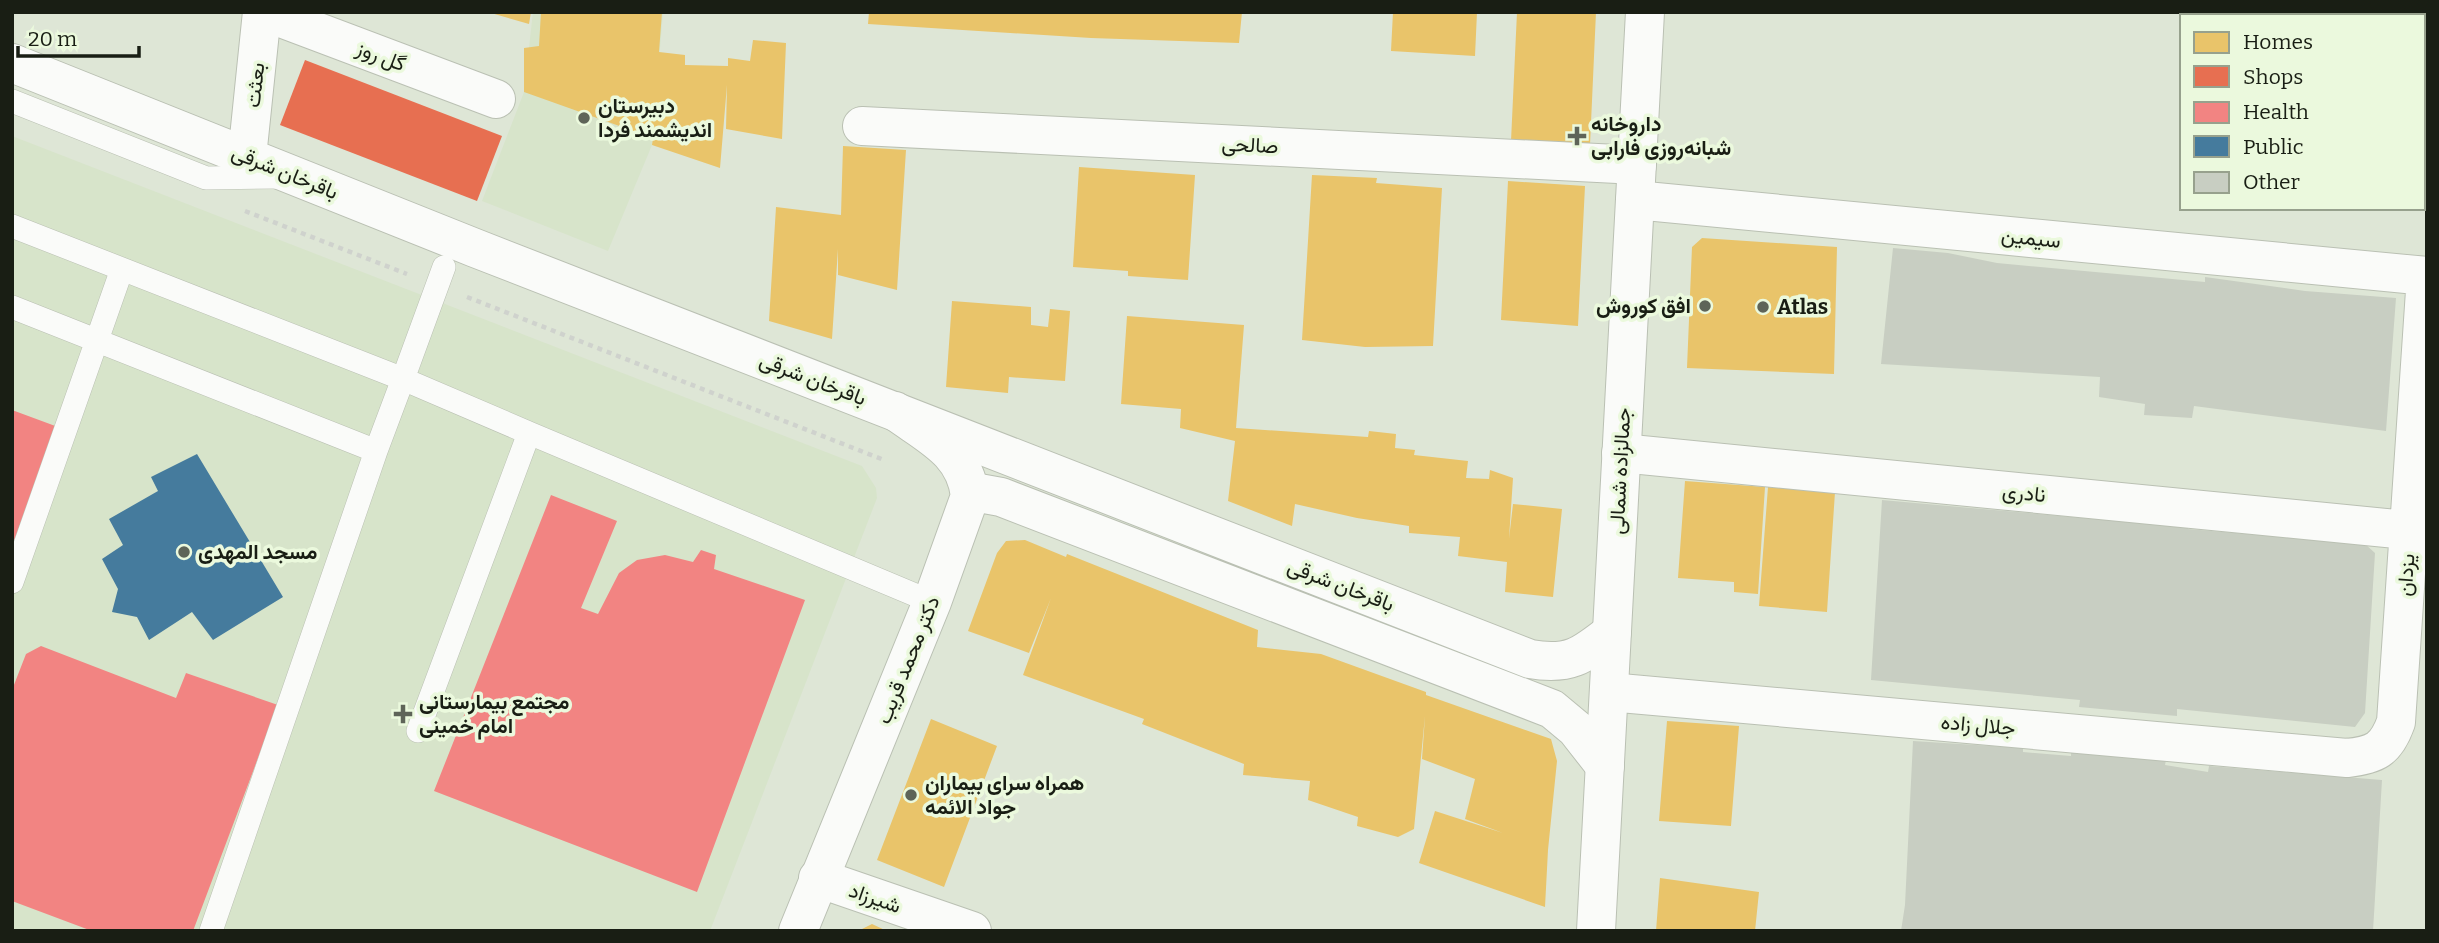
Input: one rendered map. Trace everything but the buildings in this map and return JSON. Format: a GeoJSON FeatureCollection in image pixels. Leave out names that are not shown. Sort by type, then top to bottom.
{"type":"FeatureCollection","features":[{"type":"Feature","properties":{"kind":"street","name":"گل روز"},"geometry":{"type":"LineString","coordinates":[[264,12],[496,99]]}},
{"type":"Feature","properties":{"kind":"street","name":"بعثت"},"geometry":{"type":"LineString","coordinates":[[247,157],[264,12]]}},
{"type":"Feature","properties":{"kind":"street","name":"جمالزاده شمالی"},"geometry":{"type":"LineString","coordinates":[[1596,931],[1645,12]]}},
{"type":"Feature","properties":{"kind":"street","name":"باقرخان شرقی"},"geometry":{"type":"LineString","coordinates":[[12,63],[1530,659],[1568,661],[1581,655],[1612,632]]}},
{"type":"Feature","properties":{"kind":"street","name":"صالحی"},"geometry":{"type":"LineString","coordinates":[[862,126],[1636,182]]}},
{"type":"Feature","properties":{"kind":"street","name":"سیمین"},"geometry":{"type":"LineString","coordinates":[[1636,182],[2427,276]]}},
{"type":"Feature","properties":{"kind":"street","name":"یزدان"},"geometry":{"type":"LineString","coordinates":[[2347,758],[2368,756],[2378,751],[2392,735],[2396,722],[2418,532],[2427,276]]}},
{"type":"Feature","properties":{"kind":"street"},"geometry":{"type":"LineString","coordinates":[[895,411],[957,458],[968,482],[970,496],[979,493],[991,494],[1552,709],[1576,729],[1605,766]]}},
{"type":"Feature","properties":{"kind":"street","name":"نادری"},"geometry":{"type":"LineString","coordinates":[[1621,453],[2418,532]]}},
{"type":"Feature","properties":{"kind":"street","name":"دکتر محمد قریب"},"geometry":{"type":"LineString","coordinates":[[797,931],[932,602],[970,496]]}},
{"type":"Feature","properties":{"kind":"street","name":"جلال زاده"},"geometry":{"type":"LineString","coordinates":[[1609,692],[2347,758]]}},
{"type":"Feature","properties":{"kind":"street","name":"شیرزاد"},"geometry":{"type":"LineString","coordinates":[[818,878],[972,931]]}},
{"type":"Feature","properties":{"kind":"lane"},"geometry":{"type":"LineString","coordinates":[[12,101],[206,178],[297,177]]}},
{"type":"Feature","properties":{"kind":"lane"},"geometry":{"type":"LineString","coordinates":[[12,226],[403,379],[932,602]]}},
{"type":"Feature","properties":{"kind":"lane"},"geometry":{"type":"LineString","coordinates":[[211,931],[376,451],[444,267]]}},
{"type":"Feature","properties":{"kind":"lane"},"geometry":{"type":"LineString","coordinates":[[12,582],[122,269]]}},
{"type":"Feature","properties":{"kind":"lane"},"geometry":{"type":"LineString","coordinates":[[12,307],[376,451]]}},
{"type":"Feature","properties":{"kind":"lane"},"geometry":{"type":"LineString","coordinates":[[418,731],[529,433]]}},
{"type":"Feature","properties":{"kind":"shaded area","name":"دبیرستان اندیشمند فردا"},"geometry":{"type":"Polygon","coordinates":[[[533,12],[663,12],[652,145],[608,251],[482,201],[524,92],[533,12]]]}},
{"type":"Feature","properties":{"kind":"shaded area","name":"مجتمع بیمارستانی امام خمینی"},"geometry":{"type":"Polygon","coordinates":[[[12,136],[862,466],[876,488],[877,498],[710,931],[12,931],[12,136]]]}},
{"type":"Feature","properties":{"kind":"place","name":"دبیرستان اندیشمند فردا"},"geometry":{"type":"Point","coordinates":[584,118]}},
{"type":"Feature","properties":{"kind":"place","name":"داروخانه شبانه‌روزی فارابی"},"geometry":{"type":"Point","coordinates":[1577,136]}},
{"type":"Feature","properties":{"kind":"place","name":"افق کوروش"},"geometry":{"type":"Point","coordinates":[1705,306]}},
{"type":"Feature","properties":{"kind":"place","name":"Atlas"},"geometry":{"type":"Point","coordinates":[1763,307]}},
{"type":"Feature","properties":{"kind":"place","name":"مسجد المهدی"},"geometry":{"type":"Point","coordinates":[184,552]}},
{"type":"Feature","properties":{"kind":"place","name":"مجتمع بیمارستانی امام خمینی"},"geometry":{"type":"Point","coordinates":[403,714]}},
{"type":"Feature","properties":{"kind":"place","name":"همراه سرای بیماران جواد الائمه"},"geometry":{"type":"Point","coordinates":[911,795]}}]}
